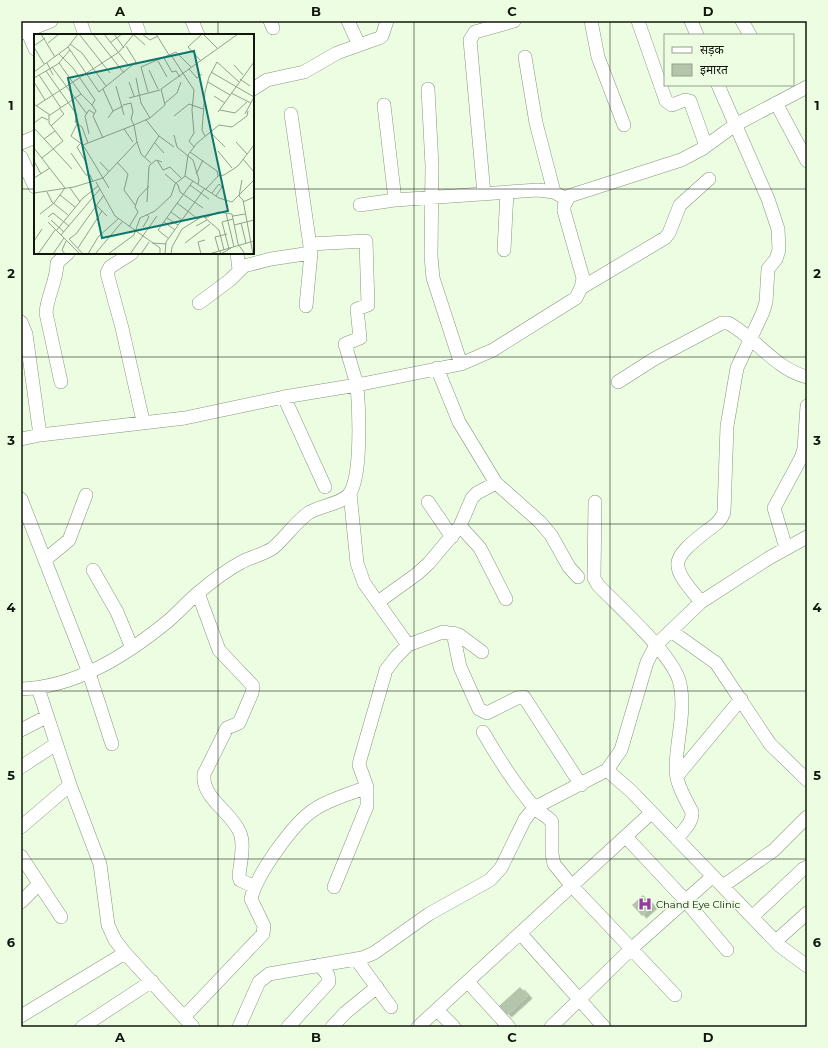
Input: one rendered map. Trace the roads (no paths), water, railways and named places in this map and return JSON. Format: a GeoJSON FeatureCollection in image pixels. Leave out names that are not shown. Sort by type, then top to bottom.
{"type":"FeatureCollection","features":[{"type":"Feature","properties":{"kind":"street"},"geometry":{"type":"LineString","coordinates":[[34,47],[24,28],[51,21]]}},
{"type":"Feature","properties":{"kind":"street"},"geometry":{"type":"LineString","coordinates":[[80,21],[85,34]]}},
{"type":"Feature","properties":{"kind":"street"},"geometry":{"type":"LineString","coordinates":[[135,21],[140,34]]}},
{"type":"Feature","properties":{"kind":"street"},"geometry":{"type":"LineString","coordinates":[[192,21],[198,34]]}},
{"type":"Feature","properties":{"kind":"street"},"geometry":{"type":"LineString","coordinates":[[348,21],[359,45]]}},
{"type":"Feature","properties":{"kind":"street"},"geometry":{"type":"LineString","coordinates":[[254,88],[267,80],[310,69],[337,53],[382,36],[387,21]]}},
{"type":"Feature","properties":{"kind":"street"},"geometry":{"type":"LineString","coordinates":[[484,194],[470,40],[475,32],[514,21]]}},
{"type":"Feature","properties":{"kind":"street"},"geometry":{"type":"LineString","coordinates":[[591,21],[598,57],[624,125]]}},
{"type":"Feature","properties":{"kind":"street"},"geometry":{"type":"LineString","coordinates":[[638,21],[666,101],[672,105],[685,100],[690,101],[706,146]]}},
{"type":"Feature","properties":{"kind":"street"},"geometry":{"type":"LineString","coordinates":[[691,21],[697,34]]}},
{"type":"Feature","properties":{"kind":"street"},"geometry":{"type":"LineString","coordinates":[[742,21],[749,34]]}},
{"type":"Feature","properties":{"kind":"street"},"geometry":{"type":"LineString","coordinates":[[525,57],[534,117],[554,192]]}},
{"type":"Feature","properties":{"kind":"street"},"geometry":{"type":"LineString","coordinates":[[701,602],[679,574],[677,561],[686,547],[720,521],[724,512],[727,426],[738,363],[751,341],[766,302],[768,269],[776,259],[780,245],[778,229],[768,199],[718,86]]}},
{"type":"Feature","properties":{"kind":"street"},"geometry":{"type":"LineString","coordinates":[[21,439],[143,421],[185,418],[284,397],[358,385],[461,364],[493,350],[528,330],[576,298],[581,288],[583,278],[564,211],[566,199],[569,196],[682,160],[706,146],[735,125],[776,103],[789,89],[807,87]]}},
{"type":"Feature","properties":{"kind":"street"},"geometry":{"type":"LineString","coordinates":[[428,89],[432,198],[431,256],[433,278],[461,364]]}},
{"type":"Feature","properties":{"kind":"street"},"geometry":{"type":"LineString","coordinates":[[776,103],[807,161]]}},
{"type":"Feature","properties":{"kind":"street"},"geometry":{"type":"LineString","coordinates":[[384,105],[394,200]]}},
{"type":"Feature","properties":{"kind":"street"},"geometry":{"type":"LineString","coordinates":[[291,114],[310,248],[306,306]]}},
{"type":"Feature","properties":{"kind":"street"},"geometry":{"type":"LineString","coordinates":[[21,143],[34,137]]}},
{"type":"Feature","properties":{"kind":"street"},"geometry":{"type":"LineString","coordinates":[[21,157],[34,184]]}},
{"type":"Feature","properties":{"kind":"street"},"geometry":{"type":"LineString","coordinates":[[581,288],[665,238],[669,233],[680,205],[709,179]]}},
{"type":"Feature","properties":{"kind":"street"},"geometry":{"type":"LineString","coordinates":[[360,205],[394,200],[538,190],[554,192],[566,199]]}},
{"type":"Feature","properties":{"kind":"street"},"geometry":{"type":"LineString","coordinates":[[504,250],[507,192]]}},
{"type":"Feature","properties":{"kind":"street"},"geometry":{"type":"LineString","coordinates":[[199,303],[232,279],[238,270],[258,262],[310,248],[366,241],[368,305],[357,309],[360,338],[345,344],[358,385],[359,412],[355,477],[350,494],[357,563],[364,583],[408,645]]}},
{"type":"Feature","properties":{"kind":"street"},"geometry":{"type":"LineString","coordinates":[[61,382],[46,313],[47,304],[57,274],[57,263],[67,254]]}},
{"type":"Feature","properties":{"kind":"street"},"geometry":{"type":"LineString","coordinates":[[237,254],[238,270]]}},
{"type":"Feature","properties":{"kind":"street"},"geometry":{"type":"LineString","coordinates":[[123,256],[110,267],[107,273],[122,328],[143,421]]}},
{"type":"Feature","properties":{"kind":"street"},"geometry":{"type":"LineString","coordinates":[[21,322],[26,334],[40,435]]}},
{"type":"Feature","properties":{"kind":"street"},"geometry":{"type":"LineString","coordinates":[[618,382],[660,356],[722,323],[728,323],[734,326],[785,368],[797,375],[807,378]]}},
{"type":"Feature","properties":{"kind":"street"},"geometry":{"type":"LineString","coordinates":[[437,368],[459,422],[496,484],[540,522],[551,535],[569,567],[578,577]]}},
{"type":"Feature","properties":{"kind":"street"},"geometry":{"type":"LineString","coordinates":[[284,397],[324,487]]}},
{"type":"Feature","properties":{"kind":"street"},"geometry":{"type":"LineString","coordinates":[[786,548],[774,508],[802,458],[807,406]]}},
{"type":"Feature","properties":{"kind":"street"},"geometry":{"type":"LineString","coordinates":[[378,602],[417,574],[452,537],[460,526],[472,498],[477,493],[496,484]]}},
{"type":"Feature","properties":{"kind":"street"},"geometry":{"type":"LineString","coordinates":[[21,689],[38,688],[89,673],[132,648],[167,621],[198,593],[240,563],[272,548],[307,514],[350,494]]}},
{"type":"Feature","properties":{"kind":"street"},"geometry":{"type":"LineString","coordinates":[[46,559],[64,545],[72,534],[86,495]]}},
{"type":"Feature","properties":{"kind":"street"},"geometry":{"type":"LineString","coordinates":[[21,498],[46,559],[89,673],[112,744]]}},
{"type":"Feature","properties":{"kind":"street"},"geometry":{"type":"LineString","coordinates":[[428,502],[452,537]]}},
{"type":"Feature","properties":{"kind":"street"},"geometry":{"type":"LineString","coordinates":[[595,502],[594,578],[598,585],[656,645],[674,669],[680,688],[680,727],[677,776],[692,817],[677,839]]}},
{"type":"Feature","properties":{"kind":"street"},"geometry":{"type":"LineString","coordinates":[[460,526],[480,548],[506,598]]}},
{"type":"Feature","properties":{"kind":"street"},"geometry":{"type":"LineString","coordinates":[[239,1027],[259,982],[263,978],[280,971],[356,959],[374,953],[429,914],[490,880],[501,868],[525,819],[534,808],[541,803],[581,785],[607,770],[621,750],[647,662],[656,645],[701,602],[786,548],[807,537]]}},
{"type":"Feature","properties":{"kind":"street"},"geometry":{"type":"LineString","coordinates":[[93,570],[121,620],[132,648]]}},
{"type":"Feature","properties":{"kind":"street"},"geometry":{"type":"LineString","coordinates":[[198,593],[220,650],[253,686],[252,693],[239,724],[227,728],[204,774],[204,785],[240,832],[240,880],[255,887]]}},
{"type":"Feature","properties":{"kind":"street"},"geometry":{"type":"LineString","coordinates":[[671,631],[716,663],[770,744],[807,780]]}},
{"type":"Feature","properties":{"kind":"street"},"geometry":{"type":"LineString","coordinates":[[334,887],[365,813],[367,801],[366,787],[360,760],[383,678],[391,664],[408,645],[434,634],[444,632],[458,635],[482,652]]}},
{"type":"Feature","properties":{"kind":"street"},"geometry":{"type":"LineString","coordinates":[[453,633],[460,667],[479,709],[488,713],[517,698],[524,697],[581,785]]}},
{"type":"Feature","properties":{"kind":"street"},"geometry":{"type":"LineString","coordinates":[[38,688],[46,717],[70,786],[100,864],[109,929],[125,953],[185,1016],[193,1027]]}},
{"type":"Feature","properties":{"kind":"street"},"geometry":{"type":"LineString","coordinates":[[677,776],[740,699]]}},
{"type":"Feature","properties":{"kind":"street"},"geometry":{"type":"LineString","coordinates":[[21,730],[46,717]]}},
{"type":"Feature","properties":{"kind":"street"},"geometry":{"type":"LineString","coordinates":[[483,732],[509,776],[534,808],[552,822],[552,859],[571,885],[675,995]]}},
{"type":"Feature","properties":{"kind":"street"},"geometry":{"type":"LineString","coordinates":[[21,767],[56,744]]}},
{"type":"Feature","properties":{"kind":"street"},"geometry":{"type":"LineString","coordinates":[[607,770],[632,792],[789,954],[807,966]]}},
{"type":"Feature","properties":{"kind":"street"},"geometry":{"type":"LineString","coordinates":[[21,827],[70,786]]}},
{"type":"Feature","properties":{"kind":"street"},"geometry":{"type":"LineString","coordinates":[[185,1016],[263,934],[264,926],[251,899],[255,887],[275,854],[308,814],[322,804],[366,787]]}},
{"type":"Feature","properties":{"kind":"street"},"geometry":{"type":"LineString","coordinates":[[418,1027],[651,813]]}},
{"type":"Feature","properties":{"kind":"street"},"geometry":{"type":"LineString","coordinates":[[723,886],[774,850],[807,818]]}},
{"type":"Feature","properties":{"kind":"street"},"geometry":{"type":"LineString","coordinates":[[626,837],[685,900],[727,950]]}},
{"type":"Feature","properties":{"kind":"street"},"geometry":{"type":"LineString","coordinates":[[21,856],[61,917]]}},
{"type":"Feature","properties":{"kind":"street"},"geometry":{"type":"LineString","coordinates":[[752,916],[807,867]]}},
{"type":"Feature","properties":{"kind":"street"},"geometry":{"type":"LineString","coordinates":[[551,1027],[579,999],[607,975],[631,949],[713,876]]}},
{"type":"Feature","properties":{"kind":"street"},"geometry":{"type":"LineString","coordinates":[[21,902],[39,884]]}},
{"type":"Feature","properties":{"kind":"street"},"geometry":{"type":"LineString","coordinates":[[776,941],[807,913]]}},
{"type":"Feature","properties":{"kind":"street"},"geometry":{"type":"LineString","coordinates":[[520,933],[604,1027]]}},
{"type":"Feature","properties":{"kind":"street"},"geometry":{"type":"LineString","coordinates":[[21,1016],[125,953]]}},
{"type":"Feature","properties":{"kind":"street"},"geometry":{"type":"LineString","coordinates":[[356,959],[391,1007]]}},
{"type":"Feature","properties":{"kind":"street"},"geometry":{"type":"LineString","coordinates":[[288,1027],[329,982],[328,976],[319,965]]}},
{"type":"Feature","properties":{"kind":"street"},"geometry":{"type":"LineString","coordinates":[[82,1027],[152,981]]}},
{"type":"Feature","properties":{"kind":"street"},"geometry":{"type":"LineString","coordinates":[[468,982],[509,1027]]}},
{"type":"Feature","properties":{"kind":"street"},"geometry":{"type":"LineString","coordinates":[[332,1027],[345,1013],[377,988]]}},
{"type":"Feature","properties":{"kind":"street"},"geometry":{"type":"LineString","coordinates":[[437,1010],[454,1027]]}},
{"type":"Feature","properties":{"kind":"place","name":"Chand Eye Clinic"},"geometry":{"type":"Point","coordinates":[645,904]}}]}
